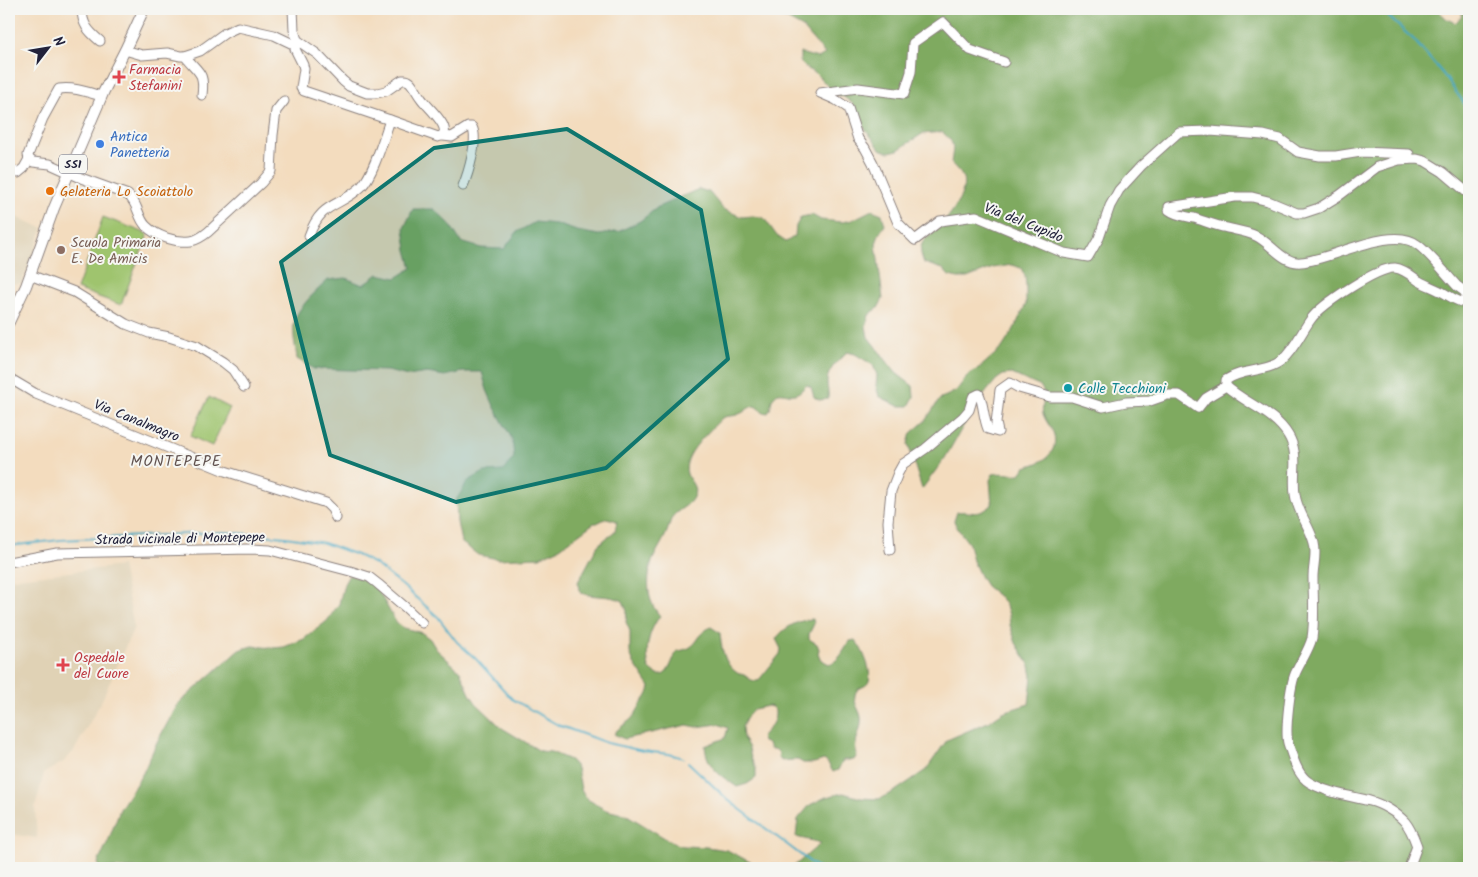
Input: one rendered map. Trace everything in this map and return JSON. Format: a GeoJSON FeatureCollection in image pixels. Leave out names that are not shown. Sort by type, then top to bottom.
{"type":"FeatureCollection","features":[{"type":"Feature","properties":{"kind":"main road","name":"SS1"},"geometry":{"type":"LineString","coordinates":[[9,322],[30,276],[69,173],[101,96],[144,9]]}},
{"type":"Feature","properties":{"kind":"street"},"geometry":{"type":"LineString","coordinates":[[82,9],[84,24],[90,33],[100,41]]}},
{"type":"Feature","properties":{"kind":"street"},"geometry":{"type":"LineString","coordinates":[[293,9],[295,49],[304,69],[301,88],[304,91],[435,136],[452,137],[468,127],[472,127],[474,145],[463,186]]}},
{"type":"Feature","properties":{"kind":"street","name":"Via del Cupido"},"geometry":{"type":"LineString","coordinates":[[1004,62],[970,50],[942,22],[913,43],[911,72],[904,94],[858,88],[820,93],[848,108],[858,140],[873,163],[898,223],[914,240],[940,221],[976,216],[1064,253],[1088,257],[1099,238],[1110,206],[1119,190],[1141,166],[1179,132],[1210,131],[1263,135],[1280,139],[1298,152],[1313,155],[1336,156],[1361,152],[1410,154],[1425,161]]}},
{"type":"Feature","properties":{"kind":"street"},"geometry":{"type":"LineString","coordinates":[[125,50],[142,55],[166,53],[185,56],[200,51],[225,33],[238,27],[274,35],[296,42],[318,54],[349,86],[366,93],[386,91],[402,80],[410,82],[422,100],[435,112],[441,121],[444,129],[442,136]]}},
{"type":"Feature","properties":{"kind":"street"},"geometry":{"type":"LineString","coordinates":[[185,56],[199,69],[204,83],[202,95]]}},
{"type":"Feature","properties":{"kind":"street"},"geometry":{"type":"LineString","coordinates":[[9,168],[18,172],[24,168],[43,118],[59,89],[70,88],[101,96]]}},
{"type":"Feature","properties":{"kind":"street"},"geometry":{"type":"LineString","coordinates":[[29,159],[33,162],[50,164],[128,195],[133,199],[146,226],[157,234],[184,241],[196,240],[216,225],[272,171],[276,111],[284,101]]}},
{"type":"Feature","properties":{"kind":"street"},"geometry":{"type":"LineString","coordinates":[[309,236],[315,221],[326,209],[354,192],[366,180],[390,120]]}},
{"type":"Feature","properties":{"kind":"street"},"geometry":{"type":"LineString","coordinates":[[1226,386],[1226,380],[1234,374],[1260,370],[1280,362],[1323,306],[1368,277],[1386,269],[1401,269],[1461,303],[1467,303],[1469,299],[1464,291],[1417,244],[1407,239],[1400,237],[1389,238],[1299,263],[1283,257],[1267,242],[1255,235],[1179,216],[1172,213],[1169,208],[1235,197],[1252,197],[1268,201],[1291,211],[1304,213],[1319,208],[1377,168],[1399,160],[1417,159],[1425,161],[1443,172],[1469,194]]}},
{"type":"Feature","properties":{"kind":"street"},"geometry":{"type":"LineString","coordinates":[[30,276],[74,292],[126,324],[149,333],[197,346],[233,370],[244,387]]}},
{"type":"Feature","properties":{"kind":"street","name":"Via Canalmagro"},"geometry":{"type":"LineString","coordinates":[[9,378],[36,394],[225,471],[326,503],[332,509],[336,518]]}},
{"type":"Feature","properties":{"kind":"street"},"geometry":{"type":"LineString","coordinates":[[890,550],[888,522],[891,491],[898,473],[904,464],[963,417],[973,397],[979,394],[988,429],[998,432],[996,423],[1000,390],[1010,383],[1019,388],[1050,397],[1072,397],[1103,407],[1126,402],[1150,401],[1167,395],[1179,395],[1198,408],[1206,398],[1226,386]]}},
{"type":"Feature","properties":{"kind":"street"},"geometry":{"type":"LineString","coordinates":[[1226,386],[1267,414],[1289,436],[1294,449],[1295,494],[1315,546],[1312,638],[1290,688],[1287,740],[1297,768],[1305,779],[1312,784],[1332,792],[1373,802],[1389,810],[1405,822],[1413,834],[1417,846],[1409,868]]}},
{"type":"Feature","properties":{"kind":"street","name":"Strada vicinale di Montepepe"},"geometry":{"type":"LineString","coordinates":[[9,562],[57,553],[251,548],[270,550],[369,577],[406,606],[422,623]]}},
{"type":"Feature","properties":{"kind":"highlighted area"},"geometry":{"type":"Polygon","coordinates":[[[567,129],[701,210],[728,359],[606,468],[456,502],[330,455],[281,262],[434,148],[567,129]]]}},
{"type":"Feature","properties":{"kind":"shaded area"},"geometry":{"type":"Polygon","coordinates":[[[9,214],[43,228],[22,283],[9,284],[9,214]]]}},
{"type":"Feature","properties":{"kind":"shaded area","name":"Ospedale del Cuore"},"geometry":{"type":"Polygon","coordinates":[[[122,566],[134,627],[101,702],[74,751],[62,763],[44,773],[35,808],[37,838],[9,834],[9,579],[122,566]]]}},
{"type":"Feature","properties":{"kind":"green space"},"geometry":{"type":"Polygon","coordinates":[[[770,9],[1436,9],[1447,19],[1455,23],[1462,16],[1462,9],[1469,9],[1469,868],[792,868],[821,843],[796,837],[798,819],[810,805],[826,797],[843,793],[861,798],[879,799],[895,791],[926,770],[947,740],[988,722],[1003,712],[1029,704],[1032,676],[1030,666],[1016,643],[1006,606],[1001,598],[986,586],[981,578],[973,561],[969,544],[954,521],[957,512],[975,513],[992,505],[990,480],[993,474],[1020,474],[1025,467],[1038,463],[1048,456],[1052,451],[1055,439],[1043,414],[1044,394],[1041,387],[1012,374],[1003,375],[996,380],[974,407],[945,458],[922,489],[908,444],[911,433],[925,421],[940,399],[956,391],[969,374],[977,370],[1002,348],[1026,304],[1025,276],[1021,268],[1012,265],[993,268],[967,278],[958,278],[949,276],[943,269],[924,263],[921,252],[922,244],[941,226],[951,213],[963,190],[962,176],[951,163],[952,142],[942,132],[922,134],[898,150],[889,152],[880,149],[864,127],[852,103],[836,94],[815,73],[807,69],[800,62],[800,53],[818,58],[825,54],[803,28],[770,9]]]}},
{"type":"Feature","properties":{"kind":"green space"},"geometry":{"type":"Polygon","coordinates":[[[699,189],[709,192],[723,209],[742,217],[764,218],[777,236],[786,242],[795,236],[796,226],[801,217],[812,215],[821,220],[842,222],[852,220],[872,210],[882,214],[885,225],[879,234],[876,244],[883,299],[878,308],[869,315],[866,326],[868,337],[896,373],[913,386],[914,397],[909,406],[898,406],[879,396],[876,386],[877,375],[873,365],[855,354],[847,352],[829,373],[827,382],[828,399],[819,400],[814,397],[811,387],[807,385],[795,394],[778,393],[773,398],[768,413],[755,406],[737,415],[722,418],[704,436],[688,459],[687,474],[694,487],[694,495],[673,516],[650,569],[650,599],[660,616],[648,641],[649,668],[660,675],[664,674],[668,671],[677,651],[690,647],[702,633],[711,627],[720,633],[724,654],[732,669],[751,680],[758,681],[780,654],[781,649],[776,639],[779,635],[792,625],[813,619],[814,624],[809,634],[809,639],[817,644],[820,659],[829,664],[833,662],[839,658],[850,641],[855,640],[864,654],[869,673],[868,683],[857,690],[855,695],[861,721],[856,745],[857,755],[854,760],[843,760],[838,770],[833,772],[824,760],[814,763],[803,763],[798,760],[782,761],[778,758],[779,753],[775,749],[770,749],[761,737],[773,722],[775,711],[772,707],[768,706],[754,709],[742,727],[743,738],[749,748],[756,768],[756,778],[747,784],[737,787],[715,770],[706,754],[705,746],[725,738],[728,728],[718,724],[697,727],[687,725],[624,739],[614,734],[634,715],[647,696],[650,687],[634,663],[630,653],[630,631],[626,622],[627,611],[623,601],[581,593],[578,582],[598,545],[615,531],[617,521],[607,518],[594,523],[560,548],[540,557],[498,559],[478,555],[461,542],[457,522],[456,500],[468,481],[484,472],[503,471],[514,457],[512,439],[494,406],[482,372],[463,372],[445,376],[427,373],[408,376],[387,371],[314,369],[297,359],[293,332],[294,323],[299,311],[328,280],[346,278],[363,285],[378,274],[396,278],[412,268],[404,228],[413,209],[434,209],[449,223],[461,242],[481,248],[504,249],[517,232],[535,222],[556,224],[577,231],[599,235],[620,231],[640,221],[658,207],[699,189]]]}},
{"type":"Feature","properties":{"kind":"green space"},"geometry":{"type":"Polygon","coordinates":[[[103,217],[148,234],[121,305],[77,289],[103,217]]]}},
{"type":"Feature","properties":{"kind":"green space"},"geometry":{"type":"Polygon","coordinates":[[[209,397],[230,408],[212,446],[190,436],[209,397]]]}},
{"type":"Feature","properties":{"kind":"green space"},"geometry":{"type":"Polygon","coordinates":[[[349,575],[371,582],[401,627],[422,633],[430,639],[436,649],[460,671],[476,703],[502,728],[540,751],[551,752],[570,760],[577,768],[581,789],[587,799],[606,810],[627,815],[673,843],[684,846],[727,850],[756,865],[778,865],[781,868],[100,868],[98,863],[120,809],[143,773],[157,742],[178,704],[239,650],[252,646],[284,647],[304,639],[327,621],[339,604],[344,584],[349,575]]]}},
{"type":"Feature","properties":{"kind":"waterway"},"geometry":{"type":"LineString","coordinates":[[1380,9],[1414,40],[1443,74],[1469,110]]}},
{"type":"Feature","properties":{"kind":"waterway"},"geometry":{"type":"LineString","coordinates":[[9,546],[60,540],[225,532],[286,537],[324,543],[375,564],[403,586],[438,617],[457,642],[476,659],[512,699],[558,725],[607,743],[683,758]]}},
{"type":"Feature","properties":{"kind":"waterway"},"geometry":{"type":"LineString","coordinates":[[688,762],[728,800],[818,868]]}},
{"type":"Feature","properties":{"kind":"place","name":"Farmacia Stefanini"},"geometry":{"type":"Point","coordinates":[119,77]}},
{"type":"Feature","properties":{"kind":"place","name":"Antica Panetteria"},"geometry":{"type":"Point","coordinates":[100,144]}},
{"type":"Feature","properties":{"kind":"place","name":"Gelateria Lo Scoiattolo"},"geometry":{"type":"Point","coordinates":[50,191]}},
{"type":"Feature","properties":{"kind":"place","name":"Scuola Primaria E. De Amicis"},"geometry":{"type":"Point","coordinates":[61,250]}},
{"type":"Feature","properties":{"kind":"place","name":"Colle Tecchioni"},"geometry":{"type":"Point","coordinates":[1068,388]}},
{"type":"Feature","properties":{"kind":"place","name":"Ospedale del Cuore"},"geometry":{"type":"Point","coordinates":[63,665]}},
{"type":"Feature","properties":{"kind":"district","name":"MONTEPEPE"},"geometry":{"type":"Point","coordinates":[176,461]}}]}
